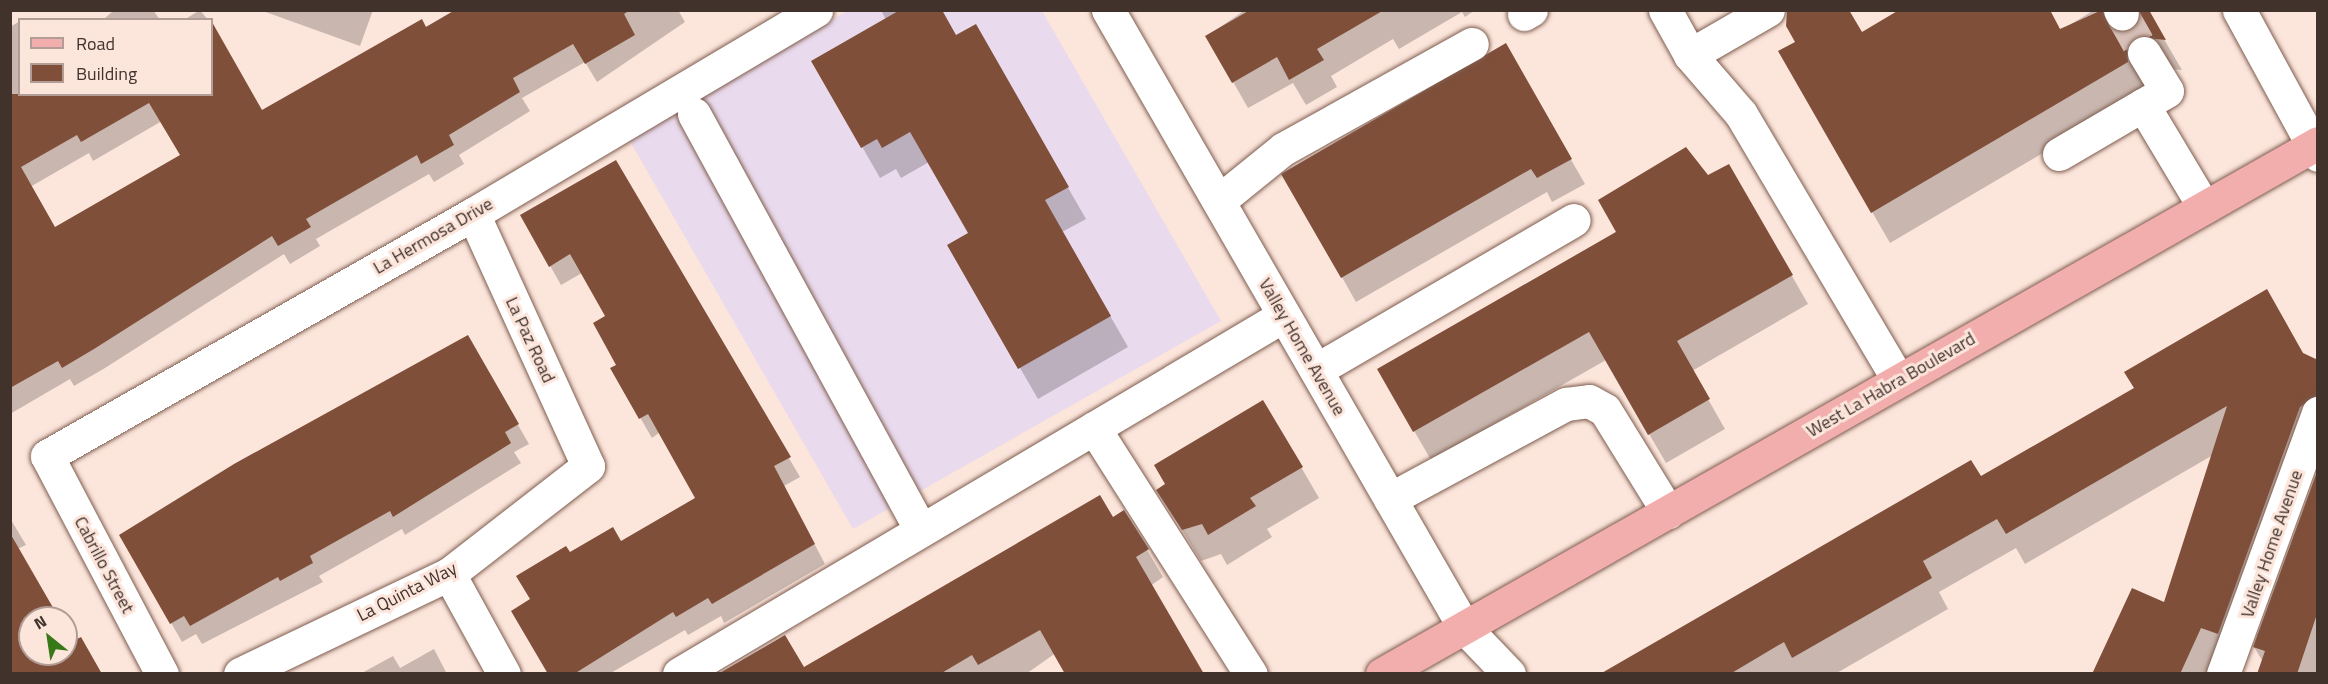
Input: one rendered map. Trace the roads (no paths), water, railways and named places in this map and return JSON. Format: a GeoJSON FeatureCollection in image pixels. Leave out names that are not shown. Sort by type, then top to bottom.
{"type":"FeatureCollection","features":[{"type":"Feature","properties":{"kind":"main road","name":"West La Habra Boulevard"},"geometry":{"type":"LineString","coordinates":[[1382,674],[2204,207],[2316,148]]}},
{"type":"Feature","properties":{"kind":"street","name":"La Hermosa Drive"},"geometry":{"type":"LineString","coordinates":[[47,456],[473,214],[816,10]]}},
{"type":"Feature","properties":{"kind":"street","name":"Valley Home Avenue"},"geometry":{"type":"LineString","coordinates":[[1108,10],[1220,200],[1283,316],[1464,627],[1509,674]]}},
{"type":"Feature","properties":{"kind":"street"},"geometry":{"type":"LineString","coordinates":[[1665,10],[1690,55],[1742,114],[1898,380]]}},
{"type":"Feature","properties":{"kind":"street"},"geometry":{"type":"LineString","coordinates":[[1690,55],[1768,10]]}},
{"type":"Feature","properties":{"kind":"street"},"geometry":{"type":"LineString","coordinates":[[2239,10],[2316,148]]}},
{"type":"Feature","properties":{"kind":"street"},"geometry":{"type":"LineString","coordinates":[[1220,200],[1283,149],[1472,44]]}},
{"type":"Feature","properties":{"kind":"street"},"geometry":{"type":"LineString","coordinates":[[2059,154],[2167,91],[2144,53]]}},
{"type":"Feature","properties":{"kind":"street"},"geometry":{"type":"LineString","coordinates":[[2144,105],[2204,207]]}},
{"type":"Feature","properties":{"kind":"street"},"geometry":{"type":"LineString","coordinates":[[694,114],[921,530]]}},
{"type":"Feature","properties":{"kind":"street","name":"La Paz Road"},"geometry":{"type":"LineString","coordinates":[[473,214],[588,466]]}},
{"type":"Feature","properties":{"kind":"street"},"geometry":{"type":"LineString","coordinates":[[1316,370],[1575,220]]}},
{"type":"Feature","properties":{"kind":"street"},"geometry":{"type":"LineString","coordinates":[[679,674],[1283,316]]}},
{"type":"Feature","properties":{"kind":"street"},"geometry":{"type":"LineString","coordinates":[[1390,499],[1566,404],[1589,401],[1605,410],[1668,512]]}},
{"type":"Feature","properties":{"kind":"street","name":"Valley Home Avenue"},"geometry":{"type":"LineString","coordinates":[[2223,674],[2318,413]]}},
{"type":"Feature","properties":{"kind":"street"},"geometry":{"type":"LineString","coordinates":[[1094,428],[1251,674]]}},
{"type":"Feature","properties":{"kind":"street","name":"Cabrillo Street"},"geometry":{"type":"LineString","coordinates":[[47,456],[162,674]]}},
{"type":"Feature","properties":{"kind":"street","name":"La Quinta Way"},"geometry":{"type":"LineString","coordinates":[[240,674],[449,574],[588,466]]}},
{"type":"Feature","properties":{"kind":"street"},"geometry":{"type":"LineString","coordinates":[[449,574],[504,674]]}},
{"type":"Feature","properties":{"kind":"tunnel"},"geometry":{"type":"LineString","coordinates":[[2122,14],[2144,53]]}}]}
